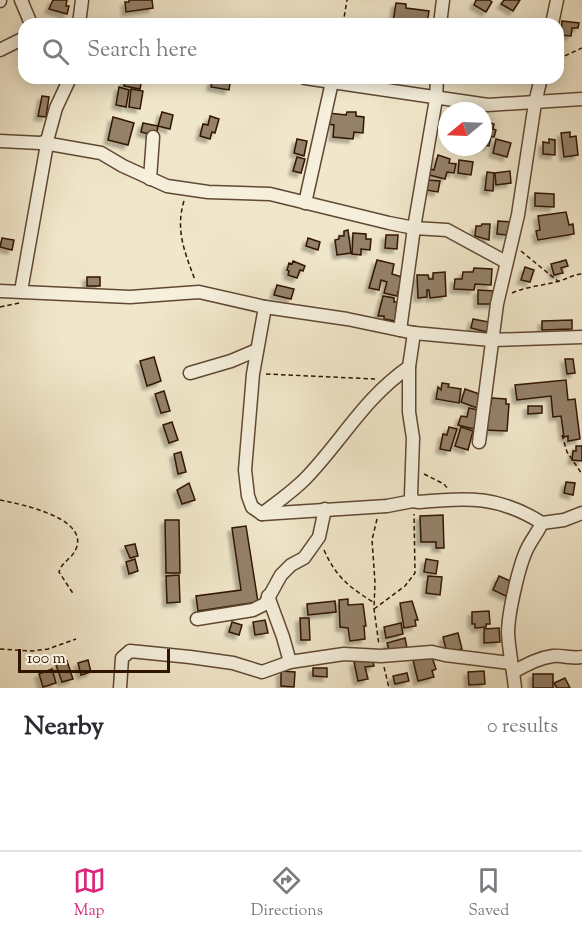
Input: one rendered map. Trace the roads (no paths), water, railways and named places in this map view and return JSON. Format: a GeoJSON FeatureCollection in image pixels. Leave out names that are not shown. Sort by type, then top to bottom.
{"type":"FeatureCollection","features":[{"type":"Feature","properties":{"kind":"street"},"geometry":{"type":"LineString","coordinates":[[21,0],[28,18]]}},
{"type":"Feature","properties":{"kind":"street"},"geometry":{"type":"LineString","coordinates":[[80,18],[82,0]]}},
{"type":"Feature","properties":{"kind":"street"},"geometry":{"type":"LineString","coordinates":[[441,18],[443,0]]}},
{"type":"Feature","properties":{"kind":"street"},"geometry":{"type":"LineString","coordinates":[[553,18],[557,0]]}},
{"type":"Feature","properties":{"kind":"street"},"geometry":{"type":"LineString","coordinates":[[0,50],[18,41]]}},
{"type":"Feature","properties":{"kind":"street"},"geometry":{"type":"LineString","coordinates":[[21,291],[45,143],[50,136],[56,108],[67,84]]}},
{"type":"Feature","properties":{"kind":"street"},"geometry":{"type":"LineString","coordinates":[[305,202],[332,84]]}},
{"type":"Feature","properties":{"kind":"street"},"geometry":{"type":"LineString","coordinates":[[344,84],[488,105],[582,99]]}},
{"type":"Feature","properties":{"kind":"street"},"geometry":{"type":"LineString","coordinates":[[400,330],[437,84]]}},
{"type":"Feature","properties":{"kind":"street"},"geometry":{"type":"LineString","coordinates":[[478,442],[497,304],[518,215],[540,84]]}},
{"type":"Feature","properties":{"kind":"street"},"geometry":{"type":"LineString","coordinates":[[150,179],[153,137]]}},
{"type":"Feature","properties":{"kind":"street"},"geometry":{"type":"LineString","coordinates":[[0,141],[45,143],[100,153],[150,179],[167,186],[187,190],[270,194],[414,228],[447,230],[506,262]]}},
{"type":"Feature","properties":{"kind":"street"},"geometry":{"type":"LineString","coordinates":[[0,291],[130,297],[199,292],[265,308],[347,319],[414,333],[491,340],[582,337]]}},
{"type":"Feature","properties":{"kind":"street"},"geometry":{"type":"LineString","coordinates":[[265,308],[253,374],[245,470],[248,496],[252,507],[262,514],[380,507],[413,501],[456,498],[484,500],[523,511],[542,524],[564,520],[582,513]]}},
{"type":"Feature","properties":{"kind":"street"},"geometry":{"type":"LineString","coordinates":[[413,501],[411,495],[413,438],[409,412],[409,368],[414,333]]}},
{"type":"Feature","properties":{"kind":"street"},"geometry":{"type":"LineString","coordinates":[[190,373],[231,361],[257,350]]}},
{"type":"Feature","properties":{"kind":"street"},"geometry":{"type":"LineString","coordinates":[[262,514],[304,480],[355,417],[389,381],[409,368]]}},
{"type":"Feature","properties":{"kind":"street"},"geometry":{"type":"LineString","coordinates":[[197,619],[253,610],[265,604],[281,574],[304,558],[319,537],[325,509]]}},
{"type":"Feature","properties":{"kind":"street"},"geometry":{"type":"LineString","coordinates":[[515,688],[508,630],[518,577],[528,547],[542,524]]}},
{"type":"Feature","properties":{"kind":"street"},"geometry":{"type":"LineString","coordinates":[[268,596],[290,662]]}},
{"type":"Feature","properties":{"kind":"street"},"geometry":{"type":"LineString","coordinates":[[120,688],[122,658],[130,651],[233,663],[262,672],[290,662],[344,654],[381,656],[432,652],[512,668],[554,656],[582,657]]}}]}
